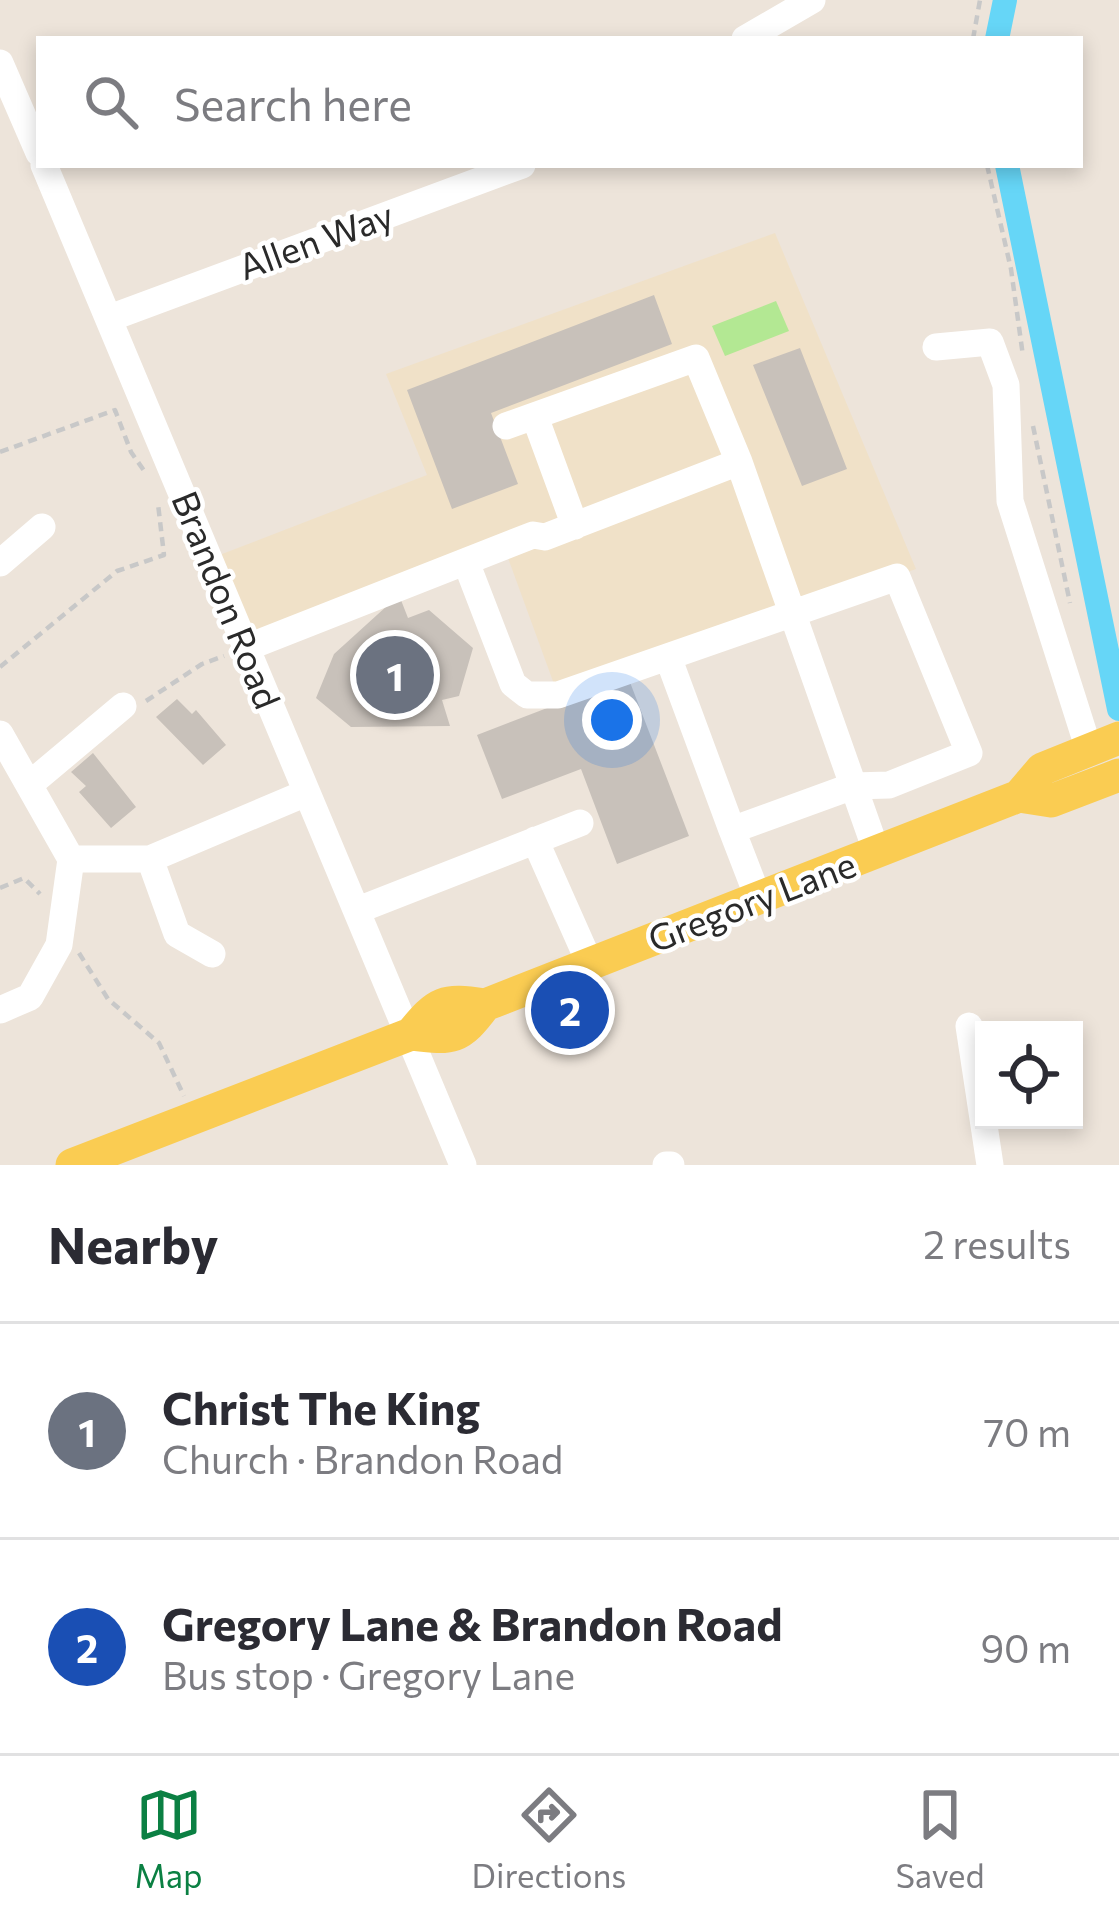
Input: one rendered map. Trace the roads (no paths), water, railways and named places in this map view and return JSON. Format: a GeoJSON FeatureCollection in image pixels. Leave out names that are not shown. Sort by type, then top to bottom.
{"type":"FeatureCollection","features":[{"type":"Feature","properties":{"kind":"main road","name":"Gregory Lane"},"geometry":{"type":"LineString","coordinates":[[72,1165],[411,1034],[433,1008],[451,1000],[485,1005],[1018,796],[1051,801],[1110,756]]}},
{"type":"Feature","properties":{"kind":"street"},"geometry":{"type":"LineString","coordinates":[[750,36],[812,0]]}},
{"type":"Feature","properties":{"kind":"street"},"geometry":{"type":"LineString","coordinates":[[0,63],[36,147]]}},
{"type":"Feature","properties":{"kind":"street","name":"Brandon Road"},"geometry":{"type":"LineString","coordinates":[[45,168],[463,1165]]}},
{"type":"Feature","properties":{"kind":"street","name":"Allen Way"},"geometry":{"type":"LineString","coordinates":[[110,318],[514,168]]}},
{"type":"Feature","properties":{"kind":"street"},"geometry":{"type":"LineString","coordinates":[[936,347],[990,342],[1006,385],[1010,500],[1110,756]]}},
{"type":"Feature","properties":{"kind":"street"},"geometry":{"type":"LineString","coordinates":[[506,426],[696,358],[739,462],[878,853]]}},
{"type":"Feature","properties":{"kind":"street"},"geometry":{"type":"LineString","coordinates":[[535,417],[575,526]]}},
{"type":"Feature","properties":{"kind":"street"},"geometry":{"type":"LineString","coordinates":[[246,648],[739,462]]}},
{"type":"Feature","properties":{"kind":"street"},"geometry":{"type":"LineString","coordinates":[[0,563],[42,526]]}},
{"type":"Feature","properties":{"kind":"street"},"geometry":{"type":"LineString","coordinates":[[466,562],[514,684],[527,695],[558,695],[897,577],[969,753],[890,785],[853,786],[733,830]]}},
{"type":"Feature","properties":{"kind":"street"},"geometry":{"type":"LineString","coordinates":[[668,658],[759,900]]}},
{"type":"Feature","properties":{"kind":"street"},"geometry":{"type":"LineString","coordinates":[[29,785],[123,706]]}},
{"type":"Feature","properties":{"kind":"street"},"geometry":{"type":"LineString","coordinates":[[0,734],[71,859],[58,945],[29,997],[0,1010]]}},
{"type":"Feature","properties":{"kind":"street"},"geometry":{"type":"LineString","coordinates":[[71,859],[150,859],[306,793]]}},
{"type":"Feature","properties":{"kind":"street"},"geometry":{"type":"LineString","coordinates":[[358,910],[580,823]]}},
{"type":"Feature","properties":{"kind":"street"},"geometry":{"type":"LineString","coordinates":[[536,840],[590,964]]}},
{"type":"Feature","properties":{"kind":"street"},"geometry":{"type":"LineString","coordinates":[[150,859],[177,934],[212,954]]}},
{"type":"Feature","properties":{"kind":"street"},"geometry":{"type":"LineString","coordinates":[[969,1026],[990,1165]]}},
{"type":"Feature","properties":{"kind":"waterway"},"geometry":{"type":"LineString","coordinates":[[998,36],[1005,0]]}},
{"type":"Feature","properties":{"kind":"waterway"},"geometry":{"type":"LineString","coordinates":[[1008,168],[1119,709]]}},
{"type":"Feature","properties":{"kind":"place","name":"Christ The King"},"geometry":{"type":"Point","coordinates":[395,675]}},
{"type":"Feature","properties":{"kind":"place","name":"Gregory Lane & Brandon Road"},"geometry":{"type":"Point","coordinates":[570,1010]}}]}
